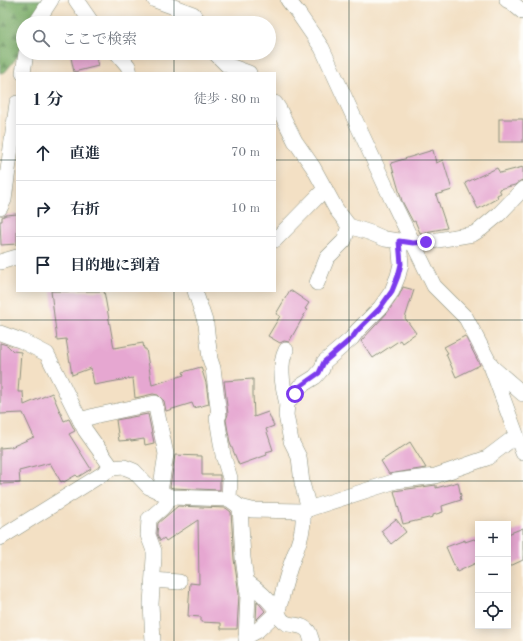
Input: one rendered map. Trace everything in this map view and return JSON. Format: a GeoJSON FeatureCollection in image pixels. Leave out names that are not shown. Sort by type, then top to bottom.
{"type":"FeatureCollection","features":[{"type":"Feature","properties":{"kind":"street"},"geometry":{"type":"LineString","coordinates":[[41,16],[51,0]]}},
{"type":"Feature","properties":{"kind":"street"},"geometry":{"type":"LineString","coordinates":[[76,0],[87,16]]}},
{"type":"Feature","properties":{"kind":"street"},"geometry":{"type":"LineString","coordinates":[[155,0],[193,14],[195,16]]}},
{"type":"Feature","properties":{"kind":"street"},"geometry":{"type":"LineString","coordinates":[[288,0],[322,48],[406,242],[434,286],[466,318],[491,366],[523,453]]}},
{"type":"Feature","properties":{"kind":"street"},"geometry":{"type":"LineString","coordinates":[[507,0],[523,11]]}},
{"type":"Feature","properties":{"kind":"street"},"geometry":{"type":"LineString","coordinates":[[23,72],[25,60]]}},
{"type":"Feature","properties":{"kind":"street"},"geometry":{"type":"LineString","coordinates":[[123,60],[128,66],[130,72]]}},
{"type":"Feature","properties":{"kind":"street"},"geometry":{"type":"LineString","coordinates":[[222,60],[227,65],[246,72]]}},
{"type":"Feature","properties":{"kind":"street"},"geometry":{"type":"LineString","coordinates":[[276,104],[294,141],[313,167],[336,209],[350,226],[385,239],[406,242],[426,242],[473,234],[499,214],[523,190]]}},
{"type":"Feature","properties":{"kind":"street"},"geometry":{"type":"LineString","coordinates":[[0,208],[4,200],[16,110]]}},
{"type":"Feature","properties":{"kind":"street"},"geometry":{"type":"LineString","coordinates":[[276,239],[325,189]]}},
{"type":"Feature","properties":{"kind":"street"},"geometry":{"type":"LineString","coordinates":[[317,282],[328,258],[344,241],[350,226]]}},
{"type":"Feature","properties":{"kind":"street"},"geometry":{"type":"LineString","coordinates":[[287,404],[299,387],[314,377],[322,369],[324,362],[352,338],[380,308],[392,291],[398,276],[406,242]]}},
{"type":"Feature","properties":{"kind":"street"},"geometry":{"type":"LineString","coordinates":[[0,262],[16,257]]}},
{"type":"Feature","properties":{"kind":"street"},"geometry":{"type":"LineString","coordinates":[[196,292],[197,300],[206,324],[219,415],[217,418],[221,444],[230,478],[247,582],[248,594],[246,639]]}},
{"type":"Feature","properties":{"kind":"street"},"geometry":{"type":"LineString","coordinates":[[0,333],[22,341],[47,354],[85,430],[112,468]]}},
{"type":"Feature","properties":{"kind":"street"},"geometry":{"type":"LineString","coordinates":[[246,639],[257,631],[272,616],[278,613],[289,569],[300,537],[305,510],[299,457],[291,441],[286,415],[287,404],[284,392],[283,357],[286,350]]}},
{"type":"Feature","properties":{"kind":"street"},"geometry":{"type":"LineString","coordinates":[[491,366],[522,390],[506,405]]}},
{"type":"Feature","properties":{"kind":"street"},"geometry":{"type":"LineString","coordinates":[[80,420],[155,403],[166,454],[166,495],[162,508],[149,519],[148,535],[154,551],[151,604],[153,641]]}},
{"type":"Feature","properties":{"kind":"street"},"geometry":{"type":"LineString","coordinates":[[0,538],[112,468],[124,467],[134,471],[149,487],[166,495],[234,503],[252,510],[305,510],[396,481],[435,476],[480,461],[488,458],[516,436]]}},
{"type":"Feature","properties":{"kind":"street"},"geometry":{"type":"LineString","coordinates":[[153,580],[179,582]]}},
{"type":"Feature","properties":{"kind":"street"},"geometry":{"type":"LineString","coordinates":[[247,582],[271,602],[286,623],[309,631],[312,641]]}},
{"type":"Feature","properties":{"kind":"green space"},"geometry":{"type":"Polygon","coordinates":[[[0,0],[47,0],[45,16],[16,16],[16,59],[5,72],[0,73],[0,0]]]}},
{"type":"Feature","properties":{"kind":"building"},"geometry":{"type":"Polygon","coordinates":[[[71,60],[97,60],[98,66],[74,72],[71,60]]]}},
{"type":"Feature","properties":{"kind":"building"},"geometry":{"type":"Polygon","coordinates":[[[499,119],[523,119],[523,142],[499,142],[499,119]]]}},
{"type":"Feature","properties":{"kind":"building"},"geometry":{"type":"Polygon","coordinates":[[[433,150],[436,163],[443,160],[452,190],[436,195],[447,228],[420,233],[415,221],[413,222],[402,201],[391,163],[433,150]]]}},
{"type":"Feature","properties":{"kind":"building"},"geometry":{"type":"Polygon","coordinates":[[[523,167],[523,180],[515,185],[499,189],[501,193],[497,195],[498,198],[478,209],[465,183],[497,168],[500,173],[523,167]]]}},
{"type":"Feature","properties":{"kind":"building"},"geometry":{"type":"Polygon","coordinates":[[[16,214],[16,244],[1,245],[0,221],[2,221],[2,217],[16,214]]]}},
{"type":"Feature","properties":{"kind":"building"},"geometry":{"type":"Polygon","coordinates":[[[403,287],[414,290],[405,318],[416,333],[402,343],[400,340],[373,358],[361,341],[387,313],[399,296],[403,287]]]}},
{"type":"Feature","properties":{"kind":"building"},"geometry":{"type":"Polygon","coordinates":[[[290,290],[309,303],[305,309],[307,310],[289,342],[284,341],[280,343],[268,336],[280,316],[276,314],[290,290]]]}},
{"type":"Feature","properties":{"kind":"building"},"geometry":{"type":"Polygon","coordinates":[[[51,292],[104,292],[114,348],[143,343],[144,349],[146,349],[152,385],[184,375],[183,372],[201,367],[206,383],[209,404],[194,408],[192,403],[166,411],[164,401],[158,395],[153,394],[135,398],[133,378],[94,385],[91,368],[72,375],[66,339],[57,340],[51,292]]]}},
{"type":"Feature","properties":{"kind":"building"},"geometry":{"type":"Polygon","coordinates":[[[465,336],[480,365],[456,377],[446,354],[448,353],[444,347],[465,336]]]}},
{"type":"Feature","properties":{"kind":"building"},"geometry":{"type":"Polygon","coordinates":[[[0,343],[7,345],[13,351],[21,352],[18,392],[23,392],[24,405],[52,393],[64,421],[69,419],[75,431],[69,434],[91,469],[78,477],[76,475],[64,482],[61,482],[50,463],[19,471],[20,483],[0,484],[0,448],[11,447],[34,437],[23,413],[0,414],[0,343]]]}},
{"type":"Feature","properties":{"kind":"building"},"geometry":{"type":"Polygon","coordinates":[[[253,379],[254,417],[268,412],[274,426],[266,429],[273,450],[266,452],[267,455],[239,465],[230,443],[226,420],[228,414],[224,381],[253,379]]]}},
{"type":"Feature","properties":{"kind":"building"},"geometry":{"type":"Polygon","coordinates":[[[148,414],[154,443],[145,445],[144,439],[119,441],[116,420],[148,414]]]}},
{"type":"Feature","properties":{"kind":"building"},"geometry":{"type":"Polygon","coordinates":[[[410,442],[426,468],[389,474],[381,461],[410,442]]]}},
{"type":"Feature","properties":{"kind":"building"},"geometry":{"type":"Polygon","coordinates":[[[175,455],[202,456],[202,475],[220,475],[220,490],[170,487],[175,455]]]}},
{"type":"Feature","properties":{"kind":"building"},"geometry":{"type":"Polygon","coordinates":[[[458,482],[461,500],[442,506],[443,512],[433,515],[433,517],[403,524],[394,491],[436,485],[436,488],[458,482]]]}},
{"type":"Feature","properties":{"kind":"building"},"geometry":{"type":"Polygon","coordinates":[[[178,506],[226,508],[231,512],[234,559],[239,594],[237,629],[221,629],[221,623],[201,622],[201,617],[188,616],[190,583],[199,584],[198,520],[166,541],[164,538],[160,541],[157,534],[158,523],[178,506]]]}},
{"type":"Feature","properties":{"kind":"building"},"geometry":{"type":"Polygon","coordinates":[[[396,519],[406,532],[391,544],[381,531],[396,519]]]}},
{"type":"Feature","properties":{"kind":"building"},"geometry":{"type":"Polygon","coordinates":[[[523,528],[523,560],[511,566],[511,557],[511,533],[523,528]]]}},
{"type":"Feature","properties":{"kind":"building"},"geometry":{"type":"Polygon","coordinates":[[[465,540],[465,542],[475,540],[475,563],[457,572],[446,547],[465,540]]]}},
{"type":"Feature","properties":{"kind":"building"},"geometry":{"type":"Polygon","coordinates":[[[257,601],[265,611],[256,620],[257,601]]]}},
{"type":"Feature","properties":{"kind":"route"},"geometry":{"type":"LineString","coordinates":[[295,394],[299,387],[319,373],[324,362],[352,338],[370,319],[392,291],[401,264],[399,241],[413,243],[426,242]]}}]}
